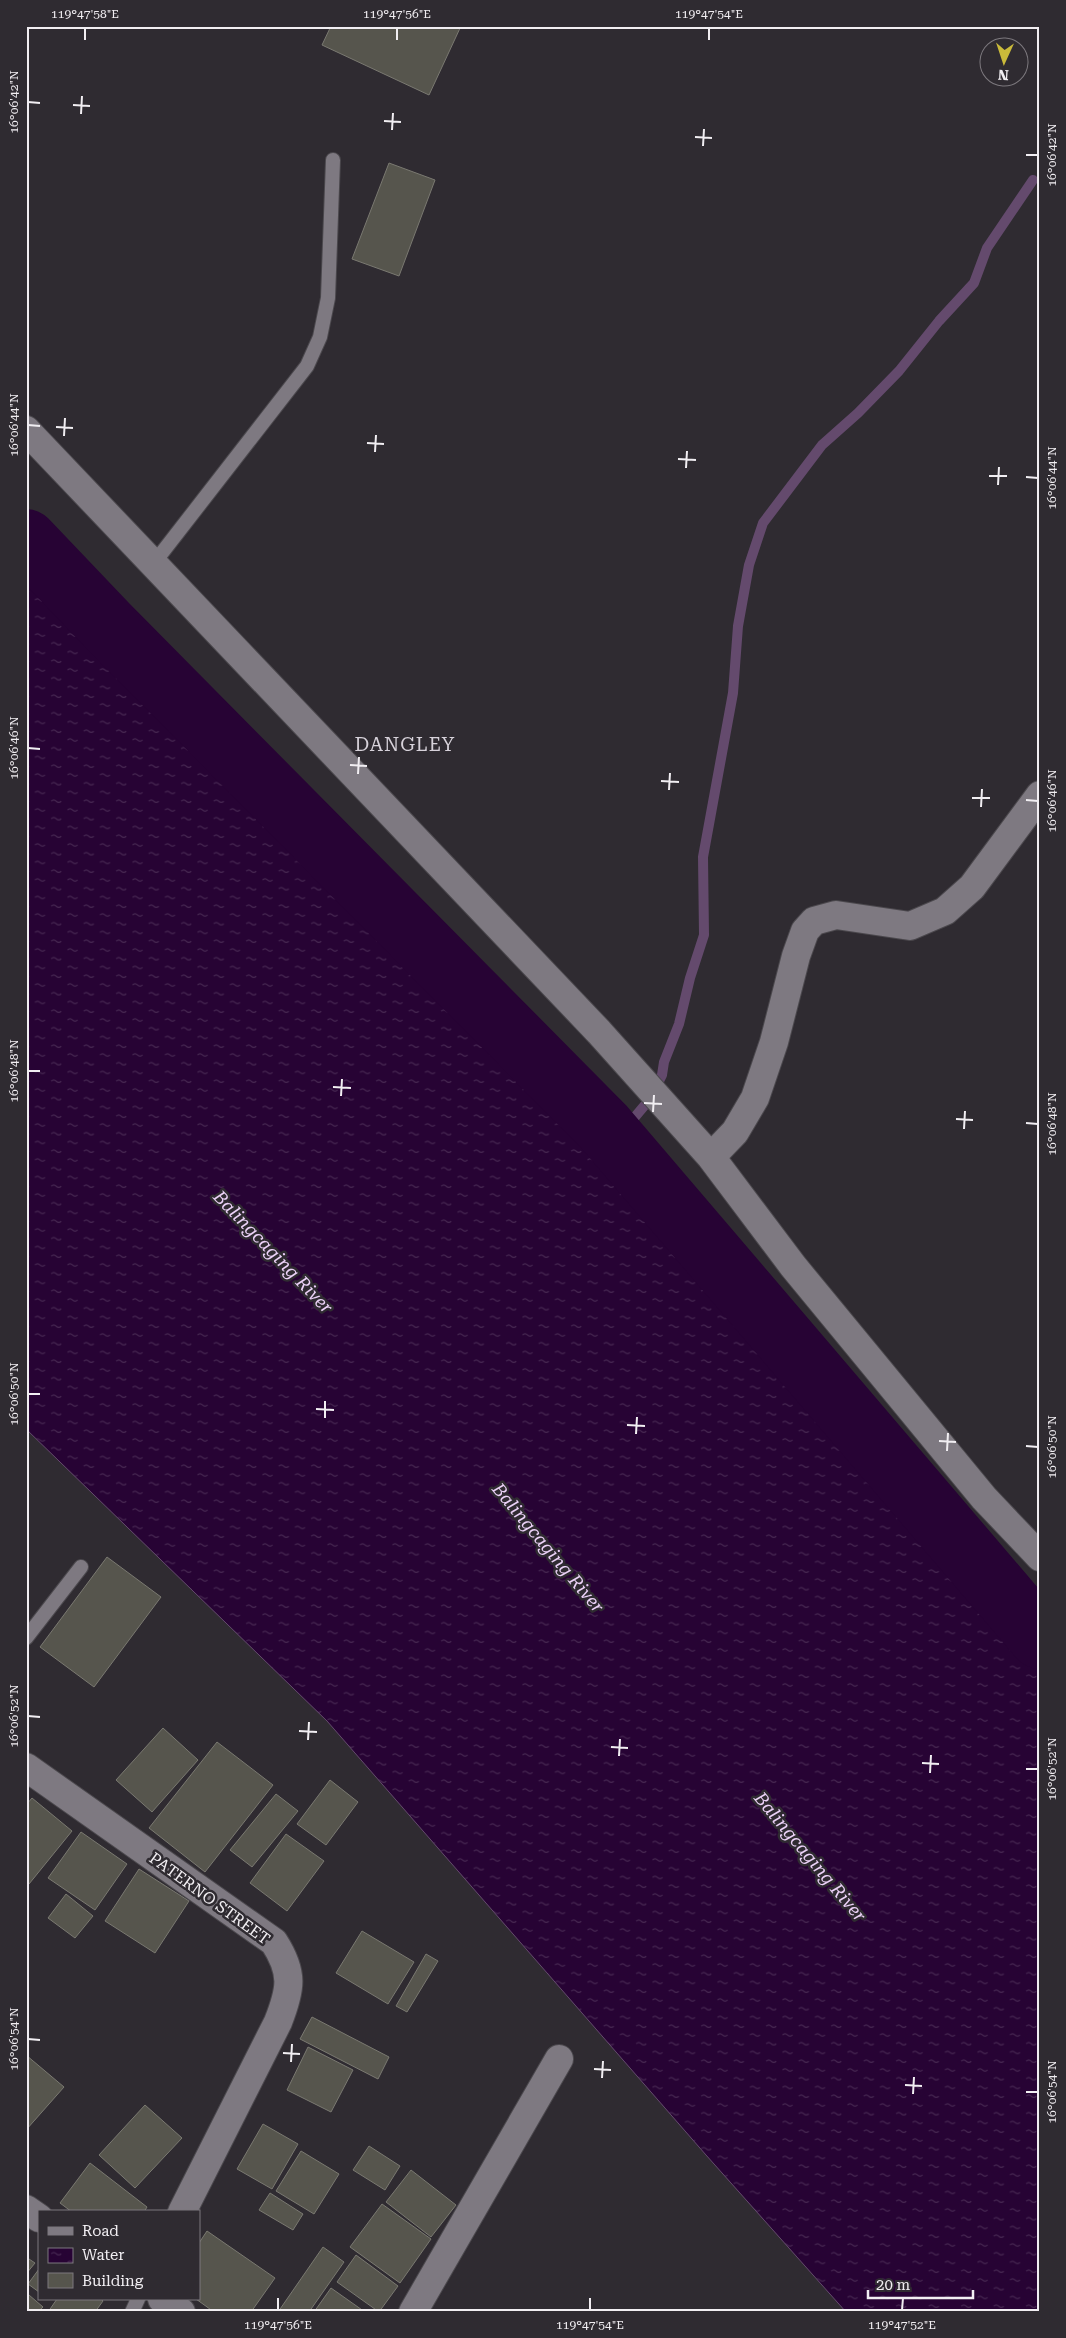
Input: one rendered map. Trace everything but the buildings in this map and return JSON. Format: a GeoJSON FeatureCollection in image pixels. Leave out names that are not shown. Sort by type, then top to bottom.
{"type":"FeatureCollection","features":[{"type":"Feature","properties":{"kind":"street"},"geometry":{"type":"LineString","coordinates":[[26,430],[599,1032],[711,1157],[824,1303],[984,1498],[1040,1557]]}},
{"type":"Feature","properties":{"kind":"street"},"geometry":{"type":"LineString","coordinates":[[711,1157],[735,1132],[755,1098],[774,1042],[796,956],[805,931],[814,921],[836,915],[910,926],[945,911],[972,887],[1040,795]]}},
{"type":"Feature","properties":{"kind":"street","name":"PATERNO STREET"},"geometry":{"type":"LineString","coordinates":[[26,1768],[274,1942],[285,1960],[288,1980],[287,1998],[278,2022],[183,2210]]}},
{"type":"Feature","properties":{"kind":"street"},"geometry":{"type":"LineString","coordinates":[[413,2312],[559,2059]]}},
{"type":"Feature","properties":{"kind":"street"},"geometry":{"type":"LineString","coordinates":[[26,2209],[38,2217]]}},
{"type":"Feature","properties":{"kind":"street"},"geometry":{"type":"LineString","coordinates":[[163,2300],[181,2312]]}},
{"type":"Feature","properties":{"kind":"lane"},"geometry":{"type":"LineString","coordinates":[[154,563],[307,366],[320,337],[328,298],[332,160]]}},
{"type":"Feature","properties":{"kind":"lane"},"geometry":{"type":"LineString","coordinates":[[26,1638],[81,1567]]}},
{"type":"Feature","properties":{"kind":"lane"},"geometry":{"type":"LineString","coordinates":[[132,2312],[138,2300]]}},
{"type":"Feature","properties":{"kind":"water","name":"Balingcaging River"},"geometry":{"type":"Polygon","coordinates":[[[26,540],[107,625],[604,1127],[1040,1638],[1040,2312],[846,2312],[706,2155],[327,1721],[26,1429],[26,540]]]}},
{"type":"Feature","properties":{"kind":"waterway"},"geometry":{"type":"LineString","coordinates":[[607,1150],[612,1137],[629,1124],[650,1099],[662,1075],[664,1062],[679,1024],[690,978],[704,935],[703,857],[733,693],[738,626],[749,565],[763,523],[822,445],[858,413],[899,371],[939,321],[974,283],[987,248],[1033,180]]}},
{"type":"Feature","properties":{"kind":"waterway"},"geometry":{"type":"LineString","coordinates":[[26,540],[107,625],[604,1127],[1040,1638]]}},
{"type":"Feature","properties":{"kind":"district","name":"DANGLEY"},"geometry":{"type":"Point","coordinates":[405,744]}}]}
